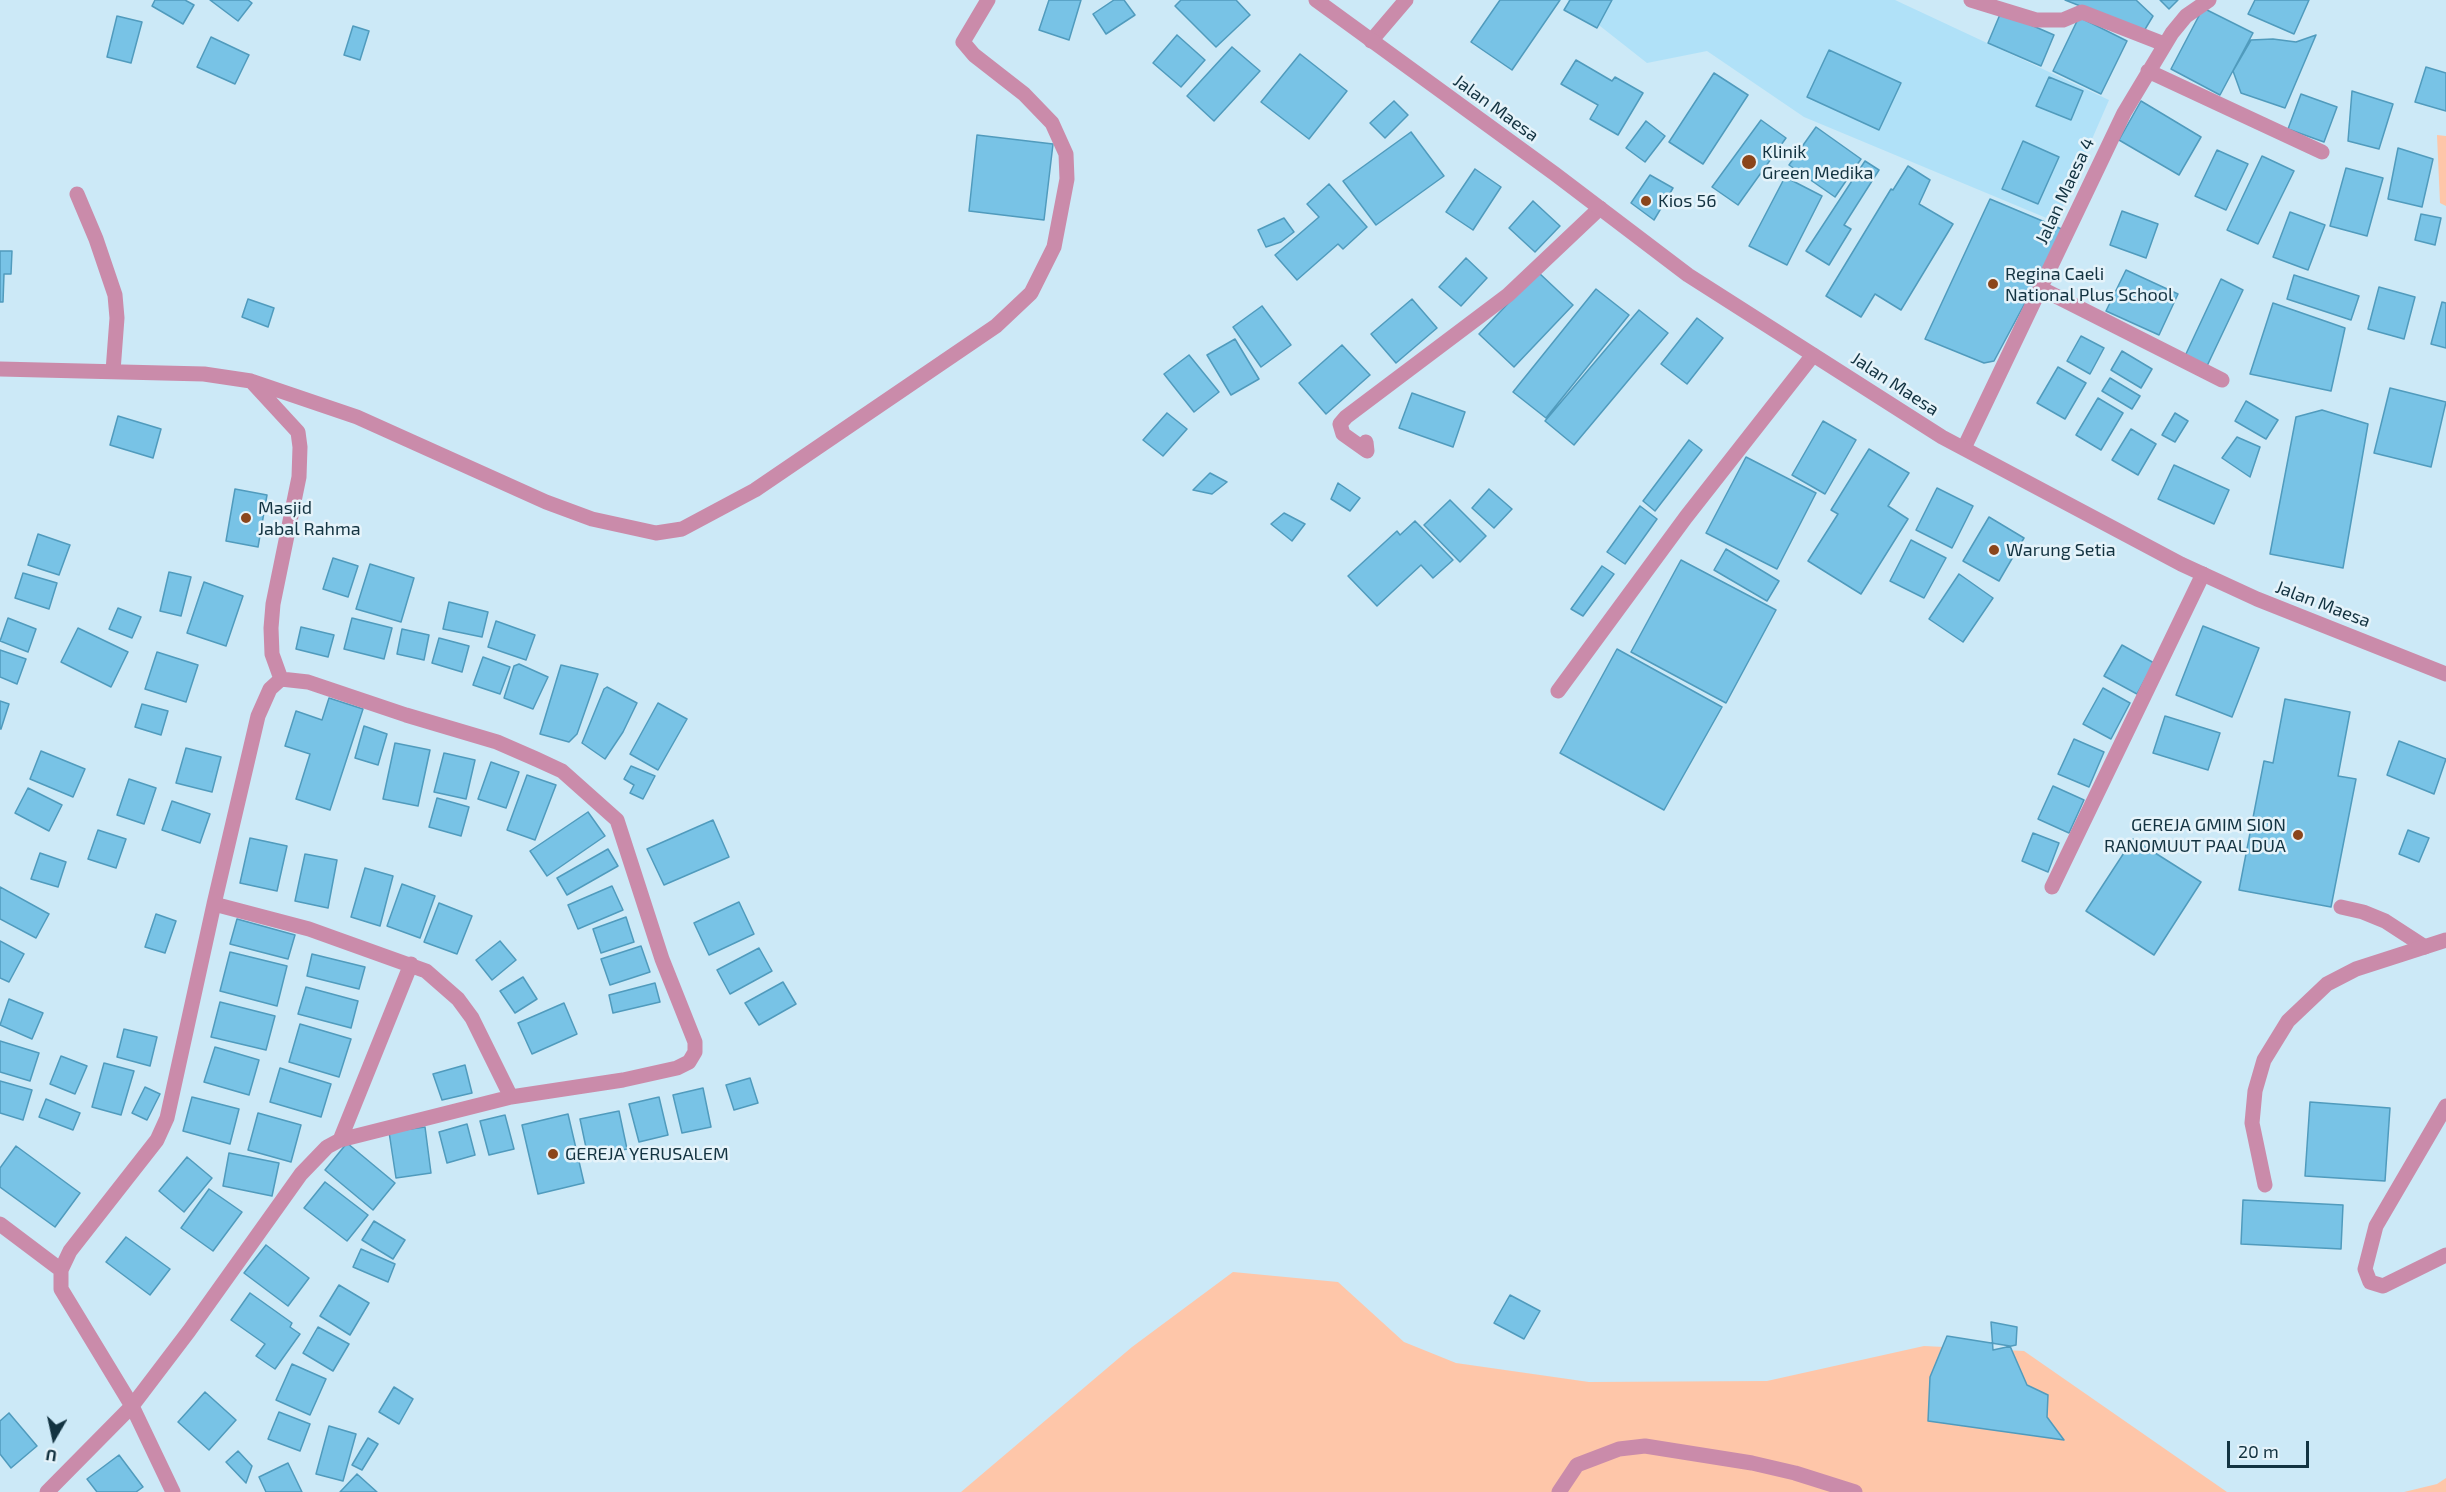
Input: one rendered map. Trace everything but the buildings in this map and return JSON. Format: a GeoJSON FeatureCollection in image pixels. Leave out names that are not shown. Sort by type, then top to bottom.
{"type":"FeatureCollection","features":[{"type":"Feature","properties":{"kind":"street"},"geometry":{"type":"LineString","coordinates":[[0,369],[204,374],[251,381],[357,417],[546,502],[592,519],[656,533],[682,529],[755,490],[996,326],[1031,293],[1054,247],[1067,179],[1066,154],[1052,123],[1024,94],[975,55],[963,42],[988,0]]}},
{"type":"Feature","properties":{"kind":"street","name":"Jalan Maesa"},"geometry":{"type":"LineString","coordinates":[[1316,0],[1688,275],[1942,437],[2202,574],[2258,599],[2446,674]]}},
{"type":"Feature","properties":{"kind":"street"},"geometry":{"type":"LineString","coordinates":[[1371,41],[1406,0]]}},
{"type":"Feature","properties":{"kind":"street"},"geometry":{"type":"LineString","coordinates":[[1971,0],[2036,20],[2063,20],[2077,13],[2088,13],[2164,44]]}},
{"type":"Feature","properties":{"kind":"street","name":"Jalan Maesa 4"},"geometry":{"type":"LineString","coordinates":[[1964,448],[2111,140],[2148,71],[2164,44],[2186,16],[2209,0]]}},
{"type":"Feature","properties":{"kind":"street"},"geometry":{"type":"LineString","coordinates":[[2148,71],[2322,153]]}},
{"type":"Feature","properties":{"kind":"street"},"geometry":{"type":"LineString","coordinates":[[77,194],[96,239],[115,296],[117,318],[113,371]]}},
{"type":"Feature","properties":{"kind":"street"},"geometry":{"type":"LineString","coordinates":[[1366,442],[1367,451],[1343,434],[1340,424],[1346,417],[1508,295],[1600,208]]}},
{"type":"Feature","properties":{"kind":"street"},"geometry":{"type":"LineString","coordinates":[[2040,288],[2222,380]]}},
{"type":"Feature","properties":{"kind":"street"},"geometry":{"type":"LineString","coordinates":[[1558,691],[1686,517],[1813,355]]}},
{"type":"Feature","properties":{"kind":"street"},"geometry":{"type":"LineString","coordinates":[[251,381],[298,432],[300,447],[299,477],[273,604],[271,628],[272,654],[281,679]]}},
{"type":"Feature","properties":{"kind":"street"},"geometry":{"type":"LineString","coordinates":[[2052,887],[2202,574]]}},
{"type":"Feature","properties":{"kind":"street"},"geometry":{"type":"LineString","coordinates":[[47,1492],[132,1406],[203,1312],[301,1174],[327,1147],[340,1140],[511,1097],[623,1080],[677,1068],[689,1062],[695,1052],[695,1042],[662,959],[617,820],[562,771],[536,759],[497,742],[308,682],[281,679],[270,689],[258,716],[167,1118],[157,1140],[70,1251],[61,1270],[61,1289],[132,1406],[173,1492]]}},
{"type":"Feature","properties":{"kind":"street"},"geometry":{"type":"LineString","coordinates":[[214,903],[309,929],[426,970],[458,999],[472,1018],[511,1097]]}},
{"type":"Feature","properties":{"kind":"street"},"geometry":{"type":"LineString","coordinates":[[2341,907],[2363,912],[2385,921],[2426,947]]}},
{"type":"Feature","properties":{"kind":"street"},"geometry":{"type":"LineString","coordinates":[[2265,1185],[2252,1123],[2255,1091],[2264,1060],[2288,1021],[2327,984],[2356,969],[2446,940]]}},
{"type":"Feature","properties":{"kind":"street"},"geometry":{"type":"LineString","coordinates":[[340,1140],[411,964]]}},
{"type":"Feature","properties":{"kind":"street"},"geometry":{"type":"LineString","coordinates":[[2446,1106],[2376,1226],[2365,1269],[2370,1282],[2383,1286],[2446,1255]]}},
{"type":"Feature","properties":{"kind":"street"},"geometry":{"type":"LineString","coordinates":[[0,1224],[61,1270]]}},
{"type":"Feature","properties":{"kind":"street"},"geometry":{"type":"LineString","coordinates":[[1559,1492],[1577,1465],[1619,1449],[1645,1446],[1752,1463],[1795,1473],[1855,1492]]}},
{"type":"Feature","properties":{"kind":"shaded area"},"geometry":{"type":"Polygon","coordinates":[[[1567,0],[1895,0],[2109,100],[2056,222],[1804,117],[1707,51],[1647,63],[1567,0]]]}},
{"type":"Feature","properties":{"kind":"shaded area"},"geometry":{"type":"Polygon","coordinates":[[[2437,135],[2446,136],[2446,206],[2440,203],[2437,135]]]}},
{"type":"Feature","properties":{"kind":"shaded area"},"geometry":{"type":"Polygon","coordinates":[[[1233,1272],[1338,1282],[1404,1342],[1456,1363],[1589,1382],[1767,1381],[1924,1346],[2024,1351],[2227,1492],[961,1492],[1132,1347],[1233,1272]]]}},
{"type":"Feature","properties":{"kind":"shaded area"},"geometry":{"type":"Polygon","coordinates":[[[2446,1478],[2446,1492],[2404,1492],[2437,1484],[2446,1478]]]}},
{"type":"Feature","properties":{"kind":"place","name":"Klinik Green Medika"},"geometry":{"type":"Point","coordinates":[1749,162]}},
{"type":"Feature","properties":{"kind":"place","name":"Kios 56"},"geometry":{"type":"Point","coordinates":[1646,201]}},
{"type":"Feature","properties":{"kind":"place","name":"Regina Caeli National Plus School"},"geometry":{"type":"Point","coordinates":[1993,284]}},
{"type":"Feature","properties":{"kind":"place","name":"Masjid Jabal Rahma"},"geometry":{"type":"Point","coordinates":[246,518]}},
{"type":"Feature","properties":{"kind":"place","name":"Warung Setia"},"geometry":{"type":"Point","coordinates":[1994,550]}},
{"type":"Feature","properties":{"kind":"place","name":"GEREJA GMIM SION RANOMUUT PAAL DUA"},"geometry":{"type":"Point","coordinates":[2298,835]}},
{"type":"Feature","properties":{"kind":"place","name":"GEREJA YERUSALEM"},"geometry":{"type":"Point","coordinates":[553,1154]}}]}
